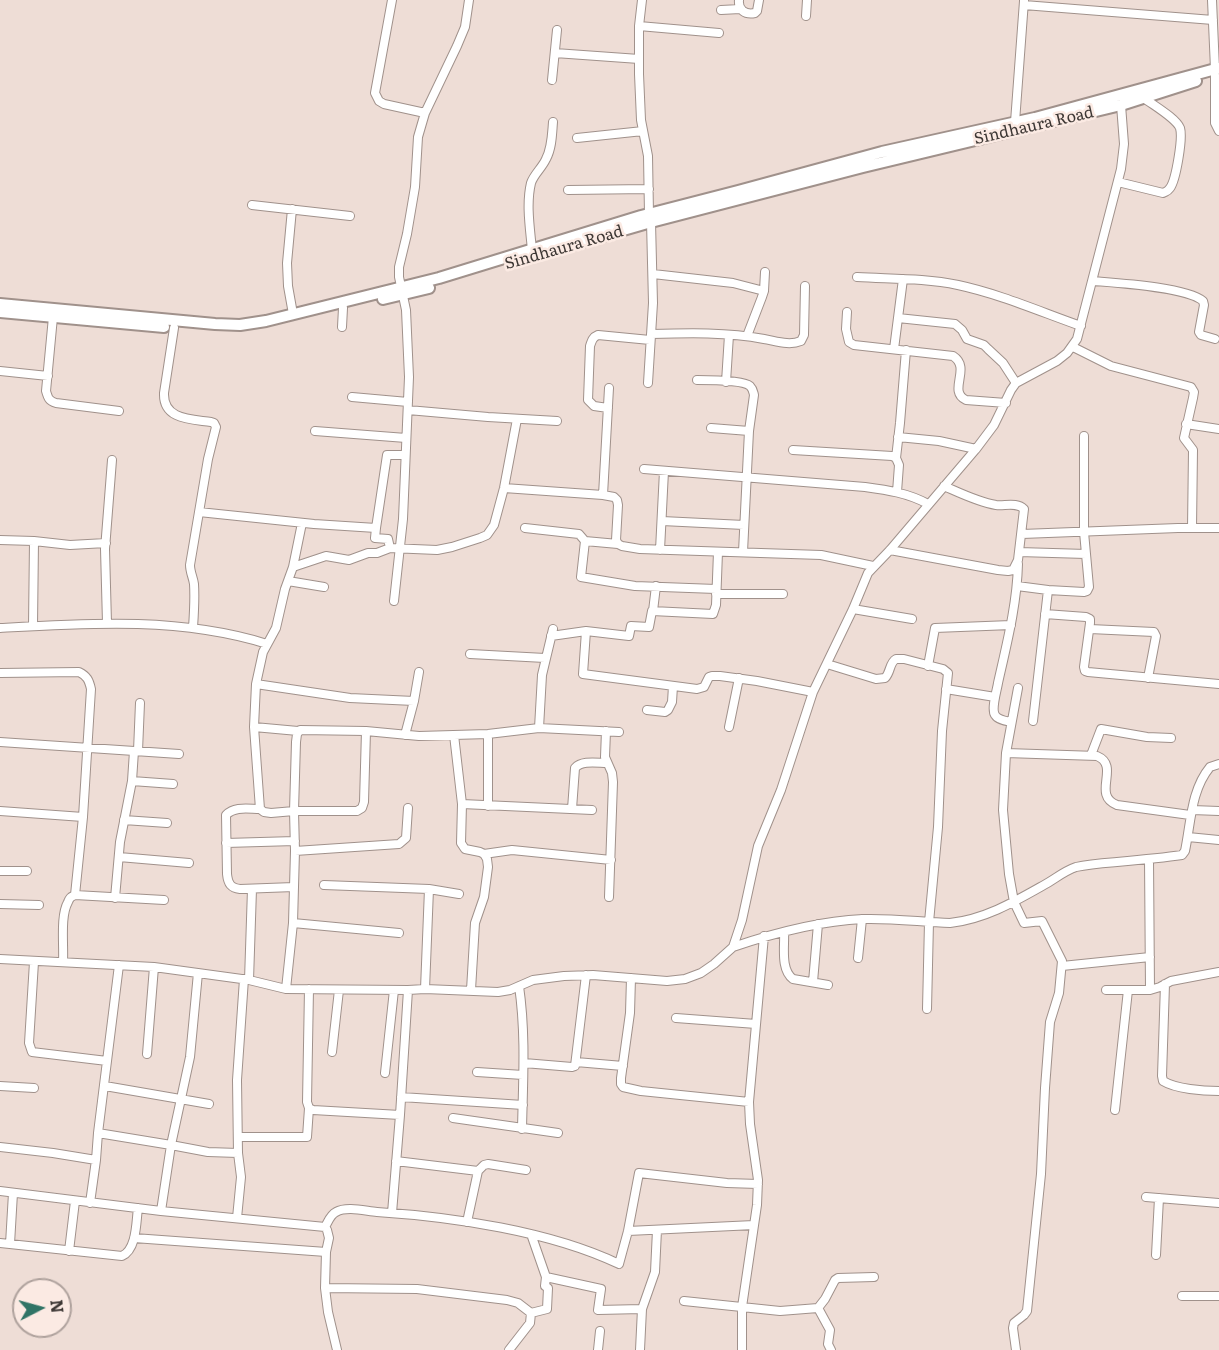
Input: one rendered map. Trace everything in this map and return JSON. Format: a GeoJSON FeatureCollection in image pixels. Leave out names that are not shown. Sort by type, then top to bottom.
{"type":"FeatureCollection","features":[{"type":"Feature","properties":{"kind":"street"},"geometry":{"type":"LineString","coordinates":[[392,0],[376,83],[376,98],[384,104],[425,113]]}},
{"type":"Feature","properties":{"kind":"street"},"geometry":{"type":"LineString","coordinates":[[394,601],[403,519],[409,377],[406,319],[399,267],[415,187],[418,137],[425,113],[465,27],[469,0]]}},
{"type":"Feature","properties":{"kind":"street"},"geometry":{"type":"LineString","coordinates":[[642,0],[639,26],[641,120],[648,156],[652,274],[648,382]]}},
{"type":"Feature","properties":{"kind":"street"},"geometry":{"type":"LineString","coordinates":[[739,0],[740,9]]}},
{"type":"Feature","properties":{"kind":"street"},"geometry":{"type":"LineString","coordinates":[[721,10],[740,9],[747,14],[755,13],[759,0]]}},
{"type":"Feature","properties":{"kind":"street"},"geometry":{"type":"LineString","coordinates":[[797,0],[807,1],[806,16]]}},
{"type":"Feature","properties":{"kind":"street"},"geometry":{"type":"LineString","coordinates":[[1212,0],[1217,72],[1215,123],[1219,131]]}},
{"type":"Feature","properties":{"kind":"street"},"geometry":{"type":"LineString","coordinates":[[1015,122],[1024,3],[1213,20]]}},
{"type":"Feature","properties":{"kind":"street"},"geometry":{"type":"LineString","coordinates":[[639,26],[719,33]]}},
{"type":"Feature","properties":{"kind":"street"},"geometry":{"type":"LineString","coordinates":[[552,81],[557,30]]}},
{"type":"Feature","properties":{"kind":"street"},"geometry":{"type":"LineString","coordinates":[[555,53],[639,59]]}},
{"type":"Feature","properties":{"kind":"street"},"geometry":{"type":"LineString","coordinates":[[0,304],[240,325],[266,321],[402,291],[532,249],[882,152],[1217,72]]}},
{"type":"Feature","properties":{"kind":"street","name":"Sindhaura Road"},"geometry":{"type":"LineString","coordinates":[[0,312],[174,328],[237,332],[257,330],[343,308],[650,218],[1121,105],[1217,72]]}},
{"type":"Feature","properties":{"kind":"street"},"geometry":{"type":"LineString","coordinates":[[1118,182],[1162,193],[1167,192],[1173,183],[1181,147],[1180,129],[1173,120],[1144,98]]}},
{"type":"Feature","properties":{"kind":"street"},"geometry":{"type":"LineString","coordinates":[[733,947],[742,921],[758,846],[781,790],[813,692],[868,573],[976,449],[994,425],[1011,390],[1017,384],[1057,362],[1073,347],[1077,339],[1121,170],[1124,144],[1121,105]]}},
{"type":"Feature","properties":{"kind":"street"},"geometry":{"type":"LineString","coordinates":[[532,249],[529,212],[531,185],[549,152],[553,122]]}},
{"type":"Feature","properties":{"kind":"street"},"geometry":{"type":"LineString","coordinates":[[577,138],[643,131]]}},
{"type":"Feature","properties":{"kind":"street"},"geometry":{"type":"LineString","coordinates":[[568,190],[649,189]]}},
{"type":"Feature","properties":{"kind":"street"},"geometry":{"type":"LineString","coordinates":[[252,205],[350,216]]}},
{"type":"Feature","properties":{"kind":"street"},"geometry":{"type":"LineString","coordinates":[[292,209],[286,263],[293,314]]}},
{"type":"Feature","properties":{"kind":"street"},"geometry":{"type":"LineString","coordinates":[[747,336],[764,291],[765,272]]}},
{"type":"Feature","properties":{"kind":"street"},"geometry":{"type":"LineString","coordinates":[[652,274],[733,283],[764,291]]}},
{"type":"Feature","properties":{"kind":"street"},"geometry":{"type":"LineString","coordinates":[[857,278],[925,280],[958,285],[1081,326]]}},
{"type":"Feature","properties":{"kind":"street"},"geometry":{"type":"LineString","coordinates":[[894,349],[903,279]]}},
{"type":"Feature","properties":{"kind":"street"},"geometry":{"type":"LineString","coordinates":[[1093,281],[1165,288],[1197,296],[1204,305],[1199,332],[1215,339]]}},
{"type":"Feature","properties":{"kind":"street"},"geometry":{"type":"LineString","coordinates":[[608,408],[594,406],[588,400],[590,346],[592,340],[598,335],[651,337],[699,333],[747,336],[792,344],[801,341],[804,335],[805,286]]}},
{"type":"Feature","properties":{"kind":"street"},"geometry":{"type":"LineString","coordinates":[[342,327],[343,308]]}},
{"type":"Feature","properties":{"kind":"street"},"geometry":{"type":"LineString","coordinates":[[847,312],[846,329],[849,342],[854,345],[953,356],[960,364],[958,391],[962,398],[1006,403]]}},
{"type":"Feature","properties":{"kind":"street"},"geometry":{"type":"LineString","coordinates":[[53,317],[47,397],[56,403],[119,411]]}},
{"type":"Feature","properties":{"kind":"street"},"geometry":{"type":"LineString","coordinates":[[898,318],[956,324],[967,339],[984,345],[1003,363],[1017,384]]}},
{"type":"Feature","properties":{"kind":"street"},"geometry":{"type":"LineString","coordinates":[[174,328],[164,393],[166,407],[179,417],[211,422],[216,427],[208,459],[189,570],[194,580],[193,628]]}},
{"type":"Feature","properties":{"kind":"street"},"geometry":{"type":"LineString","coordinates":[[726,381],[729,335]]}},
{"type":"Feature","properties":{"kind":"street"},"geometry":{"type":"LineString","coordinates":[[1073,347],[1111,366],[1191,387],[1194,392],[1184,438],[1193,450],[1192,528]]}},
{"type":"Feature","properties":{"kind":"street"},"geometry":{"type":"LineString","coordinates":[[897,492],[899,465],[896,458],[906,350]]}},
{"type":"Feature","properties":{"kind":"street"},"geometry":{"type":"LineString","coordinates":[[0,371],[48,376]]}},
{"type":"Feature","properties":{"kind":"street"},"geometry":{"type":"LineString","coordinates":[[696,380],[742,382],[753,389],[743,552]]}},
{"type":"Feature","properties":{"kind":"street"},"geometry":{"type":"LineString","coordinates":[[603,495],[609,388]]}},
{"type":"Feature","properties":{"kind":"street"},"geometry":{"type":"LineString","coordinates":[[352,397],[408,406],[557,421]]}},
{"type":"Feature","properties":{"kind":"street"},"geometry":{"type":"LineString","coordinates":[[293,567],[326,556],[350,560],[368,552],[378,553],[390,548],[437,550],[487,535],[494,525],[504,488],[517,418]]}},
{"type":"Feature","properties":{"kind":"street"},"geometry":{"type":"LineString","coordinates":[[1186,424],[1219,429]]}},
{"type":"Feature","properties":{"kind":"street"},"geometry":{"type":"LineString","coordinates":[[711,428],[749,431]]}},
{"type":"Feature","properties":{"kind":"street"},"geometry":{"type":"LineString","coordinates":[[315,431],[406,438]]}},
{"type":"Feature","properties":{"kind":"street"},"geometry":{"type":"LineString","coordinates":[[1017,586],[1087,591],[1089,587],[1084,532],[1084,436]]}},
{"type":"Feature","properties":{"kind":"street"},"geometry":{"type":"LineString","coordinates":[[898,437],[939,441],[976,449]]}},
{"type":"Feature","properties":{"kind":"street"},"geometry":{"type":"LineString","coordinates":[[793,450],[885,455],[896,458]]}},
{"type":"Feature","properties":{"kind":"street"},"geometry":{"type":"LineString","coordinates":[[390,548],[388,539],[375,538],[387,455],[405,455]]}},
{"type":"Feature","properties":{"kind":"street"},"geometry":{"type":"LineString","coordinates":[[108,623],[105,543],[112,460]]}},
{"type":"Feature","properties":{"kind":"street"},"geometry":{"type":"LineString","coordinates":[[644,469],[865,487],[897,492],[928,504]]}},
{"type":"Feature","properties":{"kind":"street"},"geometry":{"type":"LineString","coordinates":[[660,550],[664,471]]}},
{"type":"Feature","properties":{"kind":"street"},"geometry":{"type":"LineString","coordinates":[[944,486],[991,504],[1021,506],[1024,509],[1011,625],[995,697],[994,714],[1011,722]]}},
{"type":"Feature","properties":{"kind":"street"},"geometry":{"type":"LineString","coordinates":[[504,488],[614,497],[618,505],[615,534],[618,544]]}},
{"type":"Feature","properties":{"kind":"street"},"geometry":{"type":"LineString","coordinates":[[199,512],[376,528]]}},
{"type":"Feature","properties":{"kind":"street"},"geometry":{"type":"LineString","coordinates":[[662,521],[744,525]]}},
{"type":"Feature","properties":{"kind":"street"},"geometry":{"type":"LineString","coordinates":[[260,809],[254,727],[256,684],[262,652],[276,628],[285,589],[293,567],[302,523]]}},
{"type":"Feature","properties":{"kind":"street"},"geometry":{"type":"LineString","coordinates":[[525,528],[579,534],[585,541],[628,547],[821,555],[873,566]]}},
{"type":"Feature","properties":{"kind":"street"},"geometry":{"type":"LineString","coordinates":[[1022,534],[1219,528]]}},
{"type":"Feature","properties":{"kind":"street"},"geometry":{"type":"LineString","coordinates":[[0,540],[70,545],[105,543]]}},
{"type":"Feature","properties":{"kind":"street"},"geometry":{"type":"LineString","coordinates":[[33,626],[34,541]]}},
{"type":"Feature","properties":{"kind":"street"},"geometry":{"type":"LineString","coordinates":[[585,541],[581,577],[635,586],[783,594]]}},
{"type":"Feature","properties":{"kind":"street"},"geometry":{"type":"LineString","coordinates":[[890,550],[1003,571],[1013,570],[1019,556]]}},
{"type":"Feature","properties":{"kind":"street"},"geometry":{"type":"LineString","coordinates":[[653,611],[713,614],[716,605],[718,552]]}},
{"type":"Feature","properties":{"kind":"street"},"geometry":{"type":"LineString","coordinates":[[1019,556],[1086,554]]}},
{"type":"Feature","properties":{"kind":"street"},"geometry":{"type":"LineString","coordinates":[[288,581],[324,587]]}},
{"type":"Feature","properties":{"kind":"street"},"geometry":{"type":"LineString","coordinates":[[539,728],[541,686],[552,632],[586,631],[629,636],[631,627],[649,627],[656,586]]}},
{"type":"Feature","properties":{"kind":"street"},"geometry":{"type":"LineString","coordinates":[[1033,721],[1048,590]]}},
{"type":"Feature","properties":{"kind":"street"},"geometry":{"type":"LineString","coordinates":[[853,609],[912,620]]}},
{"type":"Feature","properties":{"kind":"street"},"geometry":{"type":"LineString","coordinates":[[1045,614],[1090,619],[1084,667],[1088,672],[1219,684]]}},
{"type":"Feature","properties":{"kind":"street"},"geometry":{"type":"LineString","coordinates":[[0,628],[108,623],[141,624],[229,633],[267,644]]}},
{"type":"Feature","properties":{"kind":"street"},"geometry":{"type":"LineString","coordinates":[[928,666],[935,628],[1011,625]]}},
{"type":"Feature","properties":{"kind":"street"},"geometry":{"type":"LineString","coordinates":[[1090,629],[1156,633],[1148,678]]}},
{"type":"Feature","properties":{"kind":"street"},"geometry":{"type":"LineString","coordinates":[[586,631],[583,674],[701,688],[712,676],[739,678],[813,692]]}},
{"type":"Feature","properties":{"kind":"street"},"geometry":{"type":"LineString","coordinates":[[470,654],[545,658]]}},
{"type":"Feature","properties":{"kind":"street"},"geometry":{"type":"LineString","coordinates":[[827,664],[876,679],[887,676],[894,659],[904,659],[946,670],[948,677],[942,731],[938,826],[929,922],[927,1009]]}},
{"type":"Feature","properties":{"kind":"street"},"geometry":{"type":"LineString","coordinates":[[0,673],[79,672],[86,675],[91,689],[83,817],[75,895],[67,903],[64,919],[63,962]]}},
{"type":"Feature","properties":{"kind":"street"},"geometry":{"type":"LineString","coordinates":[[405,735],[419,672]]}},
{"type":"Feature","properties":{"kind":"street"},"geometry":{"type":"LineString","coordinates":[[729,727],[739,678]]}},
{"type":"Feature","properties":{"kind":"street"},"geometry":{"type":"LineString","coordinates":[[256,684],[350,698],[414,701]]}},
{"type":"Feature","properties":{"kind":"street"},"geometry":{"type":"LineString","coordinates":[[646,710],[668,711],[672,702],[673,686]]}},
{"type":"Feature","properties":{"kind":"street"},"geometry":{"type":"LineString","coordinates":[[1016,1350],[1014,1323],[1027,1311],[1041,1174],[1050,1022],[1059,993],[1062,966],[1062,961],[1042,921],[1024,923],[1014,902],[1009,874],[1003,820],[1003,795],[1006,753],[1018,688]]}},
{"type":"Feature","properties":{"kind":"street"},"geometry":{"type":"LineString","coordinates":[[946,689],[995,697]]}},
{"type":"Feature","properties":{"kind":"street"},"geometry":{"type":"LineString","coordinates":[[115,898],[124,819],[136,751],[140,703]]}},
{"type":"Feature","properties":{"kind":"street"},"geometry":{"type":"LineString","coordinates":[[254,727],[298,731],[303,729],[366,731],[420,736],[488,734],[539,728],[619,732]]}},
{"type":"Feature","properties":{"kind":"street"},"geometry":{"type":"LineString","coordinates":[[1091,755],[1101,729],[1171,738]]}},
{"type":"Feature","properties":{"kind":"street"},"geometry":{"type":"LineString","coordinates":[[286,989],[293,923],[294,812],[298,731]]}},
{"type":"Feature","properties":{"kind":"street"},"geometry":{"type":"LineString","coordinates":[[294,887],[240,890],[228,883],[226,815],[230,811],[240,809],[260,809],[271,813],[357,811],[362,808],[366,731]]}},
{"type":"Feature","properties":{"kind":"street"},"geometry":{"type":"LineString","coordinates":[[606,731],[605,757],[613,782],[609,897]]}},
{"type":"Feature","properties":{"kind":"street"},"geometry":{"type":"LineString","coordinates":[[488,734],[488,806]]}},
{"type":"Feature","properties":{"kind":"street"},"geometry":{"type":"LineString","coordinates":[[454,735],[462,804],[461,843],[465,849],[484,854],[512,850],[611,860]]}},
{"type":"Feature","properties":{"kind":"street"},"geometry":{"type":"LineString","coordinates":[[0,742],[179,754]]}},
{"type":"Feature","properties":{"kind":"street"},"geometry":{"type":"LineString","coordinates":[[1006,753],[1091,755],[1102,758],[1108,772],[1105,794],[1107,799],[1117,805],[1191,812],[1219,811]]}},
{"type":"Feature","properties":{"kind":"street"},"geometry":{"type":"LineString","coordinates":[[572,809],[575,768],[583,763],[607,763]]}},
{"type":"Feature","properties":{"kind":"street"},"geometry":{"type":"LineString","coordinates":[[0,959],[154,967],[246,979],[286,989],[408,990],[425,988],[498,992],[543,978],[585,975],[667,981],[685,979],[701,973],[733,947],[764,936],[818,924],[862,919],[950,923],[962,921],[990,913],[1014,902],[1076,867],[1182,855],[1185,851],[1197,791],[1210,767],[1219,764]]}},
{"type":"Feature","properties":{"kind":"street"},"geometry":{"type":"LineString","coordinates":[[132,782],[173,784]]}},
{"type":"Feature","properties":{"kind":"street"},"geometry":{"type":"LineString","coordinates":[[462,804],[592,810]]}},
{"type":"Feature","properties":{"kind":"street"},"geometry":{"type":"LineString","coordinates":[[295,851],[399,844],[406,838],[408,808]]}},
{"type":"Feature","properties":{"kind":"street"},"geometry":{"type":"LineString","coordinates":[[0,811],[83,817]]}},
{"type":"Feature","properties":{"kind":"street"},"geometry":{"type":"LineString","coordinates":[[124,819],[167,823]]}},
{"type":"Feature","properties":{"kind":"street"},"geometry":{"type":"LineString","coordinates":[[1188,837],[1219,840]]}},
{"type":"Feature","properties":{"kind":"street"},"geometry":{"type":"LineString","coordinates":[[226,843],[295,841]]}},
{"type":"Feature","properties":{"kind":"street"},"geometry":{"type":"LineString","coordinates":[[471,990],[475,923],[484,897],[487,875],[487,859],[484,854]]}},
{"type":"Feature","properties":{"kind":"street"},"geometry":{"type":"LineString","coordinates":[[119,856],[189,863]]}},
{"type":"Feature","properties":{"kind":"street"},"geometry":{"type":"LineString","coordinates":[[1149,859],[1150,990]]}},
{"type":"Feature","properties":{"kind":"street"},"geometry":{"type":"LineString","coordinates":[[0,871],[27,872]]}},
{"type":"Feature","properties":{"kind":"street"},"geometry":{"type":"LineString","coordinates":[[324,885],[429,890],[459,894]]}},
{"type":"Feature","properties":{"kind":"street"},"geometry":{"type":"LineString","coordinates":[[237,1218],[241,1177],[238,1153],[237,1080],[252,889]]}},
{"type":"Feature","properties":{"kind":"street"},"geometry":{"type":"LineString","coordinates":[[425,988],[429,890]]}},
{"type":"Feature","properties":{"kind":"street"},"geometry":{"type":"LineString","coordinates":[[75,895],[164,900]]}},
{"type":"Feature","properties":{"kind":"street"},"geometry":{"type":"LineString","coordinates":[[0,904],[39,905]]}},
{"type":"Feature","properties":{"kind":"street"},"geometry":{"type":"LineString","coordinates":[[858,958],[862,919]]}},
{"type":"Feature","properties":{"kind":"street"},"geometry":{"type":"LineString","coordinates":[[293,923],[399,933]]}},
{"type":"Feature","properties":{"kind":"street"},"geometry":{"type":"LineString","coordinates":[[813,982],[818,924]]}},
{"type":"Feature","properties":{"kind":"street"},"geometry":{"type":"LineString","coordinates":[[784,932],[785,963],[789,976],[793,979],[828,985]]}},
{"type":"Feature","properties":{"kind":"street"},"geometry":{"type":"LineString","coordinates":[[742,1350],[742,1307],[758,1184],[749,1102],[764,936]]}},
{"type":"Feature","properties":{"kind":"street"},"geometry":{"type":"LineString","coordinates":[[1062,966],[1150,957]]}},
{"type":"Feature","properties":{"kind":"street"},"geometry":{"type":"LineString","coordinates":[[34,962],[29,1043],[32,1052],[107,1061]]}},
{"type":"Feature","properties":{"kind":"street"},"geometry":{"type":"LineString","coordinates":[[90,1203],[119,965]]}},
{"type":"Feature","properties":{"kind":"street"},"geometry":{"type":"LineString","coordinates":[[147,1054],[154,967]]}},
{"type":"Feature","properties":{"kind":"street"},"geometry":{"type":"LineString","coordinates":[[1106,990],[1150,990],[1171,981],[1219,972]]}},
{"type":"Feature","properties":{"kind":"street"},"geometry":{"type":"LineString","coordinates":[[161,1210],[171,1144],[190,1057],[198,973]]}},
{"type":"Feature","properties":{"kind":"street"},"geometry":{"type":"LineString","coordinates":[[524,1063],[575,1066],[585,975]]}},
{"type":"Feature","properties":{"kind":"street"},"geometry":{"type":"LineString","coordinates":[[631,978],[630,1013],[621,1084],[623,1087],[749,1102]]}},
{"type":"Feature","properties":{"kind":"street"},"geometry":{"type":"LineString","coordinates":[[1165,984],[1163,1081],[1190,1088],[1219,1091]]}},
{"type":"Feature","properties":{"kind":"street"},"geometry":{"type":"LineString","coordinates":[[519,986],[524,1063],[522,1129]]}},
{"type":"Feature","properties":{"kind":"street"},"geometry":{"type":"LineString","coordinates":[[238,1137],[307,1137],[309,989]]}},
{"type":"Feature","properties":{"kind":"street"},"geometry":{"type":"LineString","coordinates":[[332,1052],[339,990]]}},
{"type":"Feature","properties":{"kind":"street"},"geometry":{"type":"LineString","coordinates":[[385,1073],[394,990]]}},
{"type":"Feature","properties":{"kind":"street"},"geometry":{"type":"LineString","coordinates":[[392,1213],[408,990]]}},
{"type":"Feature","properties":{"kind":"street"},"geometry":{"type":"LineString","coordinates":[[1115,1110],[1128,990]]}},
{"type":"Feature","properties":{"kind":"street"},"geometry":{"type":"LineString","coordinates":[[676,1018],[756,1024]]}},
{"type":"Feature","properties":{"kind":"street"},"geometry":{"type":"LineString","coordinates":[[576,1062],[623,1066]]}},
{"type":"Feature","properties":{"kind":"street"},"geometry":{"type":"LineString","coordinates":[[477,1072],[523,1075]]}},
{"type":"Feature","properties":{"kind":"street"},"geometry":{"type":"LineString","coordinates":[[0,1086],[34,1088]]}},
{"type":"Feature","properties":{"kind":"street"},"geometry":{"type":"LineString","coordinates":[[105,1086],[209,1104]]}},
{"type":"Feature","properties":{"kind":"street"},"geometry":{"type":"LineString","coordinates":[[401,1097],[523,1105]]}},
{"type":"Feature","properties":{"kind":"street"},"geometry":{"type":"LineString","coordinates":[[309,1108],[400,1115]]}},
{"type":"Feature","properties":{"kind":"street"},"geometry":{"type":"LineString","coordinates":[[453,1118],[558,1133]]}},
{"type":"Feature","properties":{"kind":"street"},"geometry":{"type":"LineString","coordinates":[[98,1133],[195,1150],[238,1153]]}},
{"type":"Feature","properties":{"kind":"street"},"geometry":{"type":"LineString","coordinates":[[0,1147],[96,1160]]}},
{"type":"Feature","properties":{"kind":"street"},"geometry":{"type":"LineString","coordinates":[[396,1161],[478,1171]]}},
{"type":"Feature","properties":{"kind":"street"},"geometry":{"type":"LineString","coordinates":[[467,1222],[478,1171],[484,1165],[526,1170]]}},
{"type":"Feature","properties":{"kind":"street"},"geometry":{"type":"LineString","coordinates":[[325,1227],[330,1216],[346,1210],[467,1222],[531,1234],[596,1252],[619,1264],[639,1173],[727,1183],[758,1184]]}},
{"type":"Feature","properties":{"kind":"street"},"geometry":{"type":"LineString","coordinates":[[0,1191],[90,1203],[325,1227]]}},
{"type":"Feature","properties":{"kind":"street"},"geometry":{"type":"LineString","coordinates":[[10,1244],[13,1193]]}},
{"type":"Feature","properties":{"kind":"street"},"geometry":{"type":"LineString","coordinates":[[1146,1197],[1219,1203]]}},
{"type":"Feature","properties":{"kind":"street"},"geometry":{"type":"LineString","coordinates":[[1156,1255],[1159,1198]]}},
{"type":"Feature","properties":{"kind":"street"},"geometry":{"type":"LineString","coordinates":[[69,1251],[75,1201]]}},
{"type":"Feature","properties":{"kind":"street"},"geometry":{"type":"LineString","coordinates":[[0,1243],[122,1256],[128,1254],[134,1238],[138,1208]]}},
{"type":"Feature","properties":{"kind":"street"},"geometry":{"type":"LineString","coordinates":[[628,1231],[754,1225]]}},
{"type":"Feature","properties":{"kind":"street"},"geometry":{"type":"LineString","coordinates":[[325,1227],[329,1238],[326,1252],[325,1288],[337,1350]]}},
{"type":"Feature","properties":{"kind":"street"},"geometry":{"type":"LineString","coordinates":[[640,1350],[642,1309],[655,1272],[657,1230]]}},
{"type":"Feature","properties":{"kind":"street"},"geometry":{"type":"LineString","coordinates":[[531,1234],[546,1277],[545,1286],[548,1288],[547,1309],[531,1313]]}},
{"type":"Feature","properties":{"kind":"street"},"geometry":{"type":"LineString","coordinates":[[134,1238],[326,1252]]}},
{"type":"Feature","properties":{"kind":"street"},"geometry":{"type":"LineString","coordinates":[[546,1277],[601,1289],[598,1310],[642,1309]]}},
{"type":"Feature","properties":{"kind":"street"},"geometry":{"type":"LineString","coordinates":[[684,1301],[780,1311],[818,1308],[838,1278],[874,1277]]}},
{"type":"Feature","properties":{"kind":"street"},"geometry":{"type":"LineString","coordinates":[[325,1288],[417,1289],[466,1294],[518,1303],[531,1313]]}},
{"type":"Feature","properties":{"kind":"street"},"geometry":{"type":"LineString","coordinates":[[1182,1296],[1219,1296]]}},
{"type":"Feature","properties":{"kind":"street"},"geometry":{"type":"LineString","coordinates":[[818,1308],[830,1330],[828,1344],[831,1350]]}},
{"type":"Feature","properties":{"kind":"street"},"geometry":{"type":"LineString","coordinates":[[509,1350],[531,1323],[531,1313]]}},
{"type":"Feature","properties":{"kind":"street"},"geometry":{"type":"LineString","coordinates":[[598,1350],[600,1331]]}}]}
